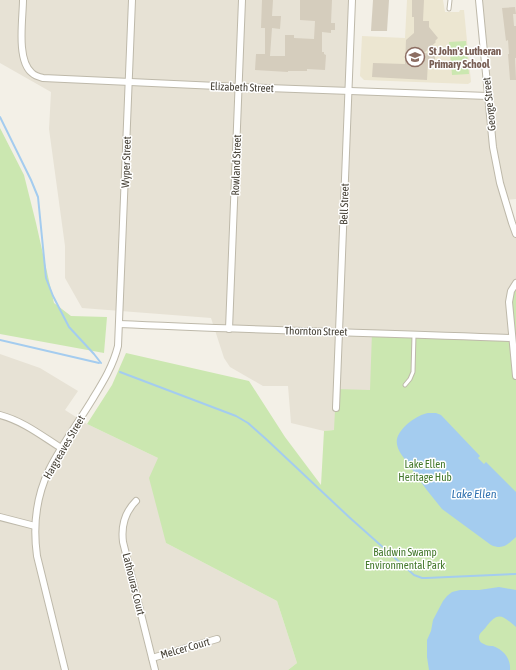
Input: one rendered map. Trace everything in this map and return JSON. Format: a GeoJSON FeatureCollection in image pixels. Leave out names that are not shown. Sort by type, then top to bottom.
{"type":"FeatureCollection","features":[{"type":"Feature","properties":{"kind":"street","name":"Elizabeth Street"},"geometry":{"type":"LineString","coordinates":[[23,0],[22,54],[25,64],[32,74],[49,79],[488,96]]}},
{"type":"Feature","properties":{"kind":"street","name":"Wyper Street"},"geometry":{"type":"LineString","coordinates":[[119,324],[132,0]]}},
{"type":"Feature","properties":{"kind":"street","name":"Rowland Street"},"geometry":{"type":"LineString","coordinates":[[229,329],[242,0]]}},
{"type":"Feature","properties":{"kind":"street","name":"Bell Street"},"geometry":{"type":"LineString","coordinates":[[336,408],[352,0]]}},
{"type":"Feature","properties":{"kind":"street","name":"George Street"},"geometry":{"type":"LineString","coordinates":[[478,0],[493,147],[500,183],[516,234]]}},
{"type":"Feature","properties":{"kind":"street"},"geometry":{"type":"LineString","coordinates":[[516,282],[509,296],[516,376]]}},
{"type":"Feature","properties":{"kind":"street","name":"Thornton Street"},"geometry":{"type":"LineString","coordinates":[[119,324],[512,338]]}},
{"type":"Feature","properties":{"kind":"street","name":"Hargreaves Street"},"geometry":{"type":"LineString","coordinates":[[65,670],[37,556],[35,526],[38,503],[48,471],[110,369],[119,339],[119,324]]}},
{"type":"Feature","properties":{"kind":"street"},"geometry":{"type":"LineString","coordinates":[[0,416],[16,420],[61,448]]}},
{"type":"Feature","properties":{"kind":"street","name":"Lathouras Court"},"geometry":{"type":"LineString","coordinates":[[136,501],[127,512],[122,534],[155,670]]}},
{"type":"Feature","properties":{"kind":"street"},"geometry":{"type":"LineString","coordinates":[[0,517],[35,526]]}},
{"type":"Feature","properties":{"kind":"street","name":"Melcer Court"},"geometry":{"type":"LineString","coordinates":[[152,658],[217,639]]}},
{"type":"Feature","properties":{"kind":"lane"},"geometry":{"type":"LineString","coordinates":[[449,9],[450,0]]}},
{"type":"Feature","properties":{"kind":"lane"},"geometry":{"type":"LineString","coordinates":[[405,385],[413,372],[414,334]]}},
{"type":"Feature","properties":{"kind":"shaded area"},"geometry":{"type":"Polygon","coordinates":[[[0,0],[351,0],[348,91],[487,96],[478,0],[516,0],[516,199],[504,200],[516,237],[516,282],[511,337],[370,390],[334,430],[324,431],[291,423],[288,386],[263,386],[230,367],[224,358],[211,318],[82,308],[65,278],[65,246],[49,129],[51,92],[0,63],[0,0]]]}},
{"type":"Feature","properties":{"kind":"shaded area","name":"St John's Lutheran Primary School"},"geometry":{"type":"Polygon","coordinates":[[[407,0],[443,0],[445,12],[459,12],[460,10],[464,10],[471,82],[468,84],[364,80],[360,76],[362,36],[405,38],[407,0]]]}},
{"type":"Feature","properties":{"kind":"shaded area"},"geometry":{"type":"Polygon","coordinates":[[[0,354],[40,368],[78,391],[65,410],[87,424],[158,458],[166,543],[277,601],[297,663],[288,670],[0,670],[0,354]]]}},
{"type":"Feature","properties":{"kind":"green space"},"geometry":{"type":"Polygon","coordinates":[[[466,41],[469,74],[452,75],[449,42],[466,41]]]}},
{"type":"Feature","properties":{"kind":"green space"},"geometry":{"type":"Polygon","coordinates":[[[0,128],[24,175],[54,303],[71,316],[107,317],[104,353],[0,334],[0,128]]]}},
{"type":"Feature","properties":{"kind":"green space","name":"Baldwin Swamp Environmental Park"},"geometry":{"type":"Polygon","coordinates":[[[516,282],[516,670],[288,670],[297,663],[277,601],[166,543],[149,478],[158,458],[87,424],[112,385],[126,353],[249,381],[285,437],[321,485],[324,431],[334,430],[336,389],[370,390],[372,332],[511,337],[508,303],[516,282]]]}},
{"type":"Feature","properties":{"kind":"water","name":"Lake Ellen"},"geometry":{"type":"Polygon","coordinates":[[[428,413],[436,413],[441,415],[480,456],[478,458],[484,464],[486,462],[516,492],[516,537],[505,546],[499,547],[491,545],[442,509],[401,454],[397,439],[402,430],[414,419],[428,413]]]}},
{"type":"Feature","properties":{"kind":"water"},"geometry":{"type":"Polygon","coordinates":[[[499,587],[516,590],[516,627],[500,616],[490,622],[479,638],[482,643],[497,648],[506,655],[510,670],[429,670],[427,640],[431,631],[433,620],[447,596],[452,592],[460,590],[479,590],[499,587]]]}},
{"type":"Feature","properties":{"kind":"building"},"geometry":{"type":"Polygon","coordinates":[[[262,0],[273,0],[272,16],[281,16],[280,29],[272,28],[270,56],[285,56],[285,35],[294,35],[294,38],[314,39],[315,21],[300,20],[300,0],[332,0],[331,23],[335,23],[335,30],[331,30],[331,33],[322,32],[322,52],[326,55],[325,70],[307,69],[307,71],[288,72],[255,70],[256,54],[265,54],[265,28],[261,28],[262,0]]]}},
{"type":"Feature","properties":{"kind":"building"},"geometry":{"type":"Polygon","coordinates":[[[373,0],[389,0],[387,31],[371,31],[373,0]]]}},
{"type":"Feature","properties":{"kind":"building"},"geometry":{"type":"Polygon","coordinates":[[[412,0],[424,0],[423,21],[429,21],[429,27],[438,38],[435,41],[436,42],[424,53],[435,54],[435,61],[428,61],[427,80],[372,77],[373,63],[405,64],[406,40],[414,33],[412,0]]]}},
{"type":"Feature","properties":{"kind":"building"},"geometry":{"type":"Polygon","coordinates":[[[515,7],[516,14],[513,14],[514,26],[516,26],[516,80],[510,80],[508,40],[506,41],[502,8],[515,7]]]}},
{"type":"Feature","properties":{"kind":"waterway"},"geometry":{"type":"LineString","coordinates":[[0,117],[38,197],[46,278],[53,296],[69,327],[101,363]]}},
{"type":"Feature","properties":{"kind":"waterway"},"geometry":{"type":"LineString","coordinates":[[0,340],[99,363]]}},
{"type":"Feature","properties":{"kind":"waterway"},"geometry":{"type":"LineString","coordinates":[[120,372],[236,416],[248,423],[414,575],[426,578],[516,574]]}},
{"type":"Feature","properties":{"kind":"place","name":"St John's Lutheran Primary School"},"geometry":{"type":"Point","coordinates":[415,57]}},
{"type":"Feature","properties":{"kind":"park label","name":"Lake Ellen Heritage Hub"},"geometry":{"type":"Point","coordinates":[425,470]}}]}
